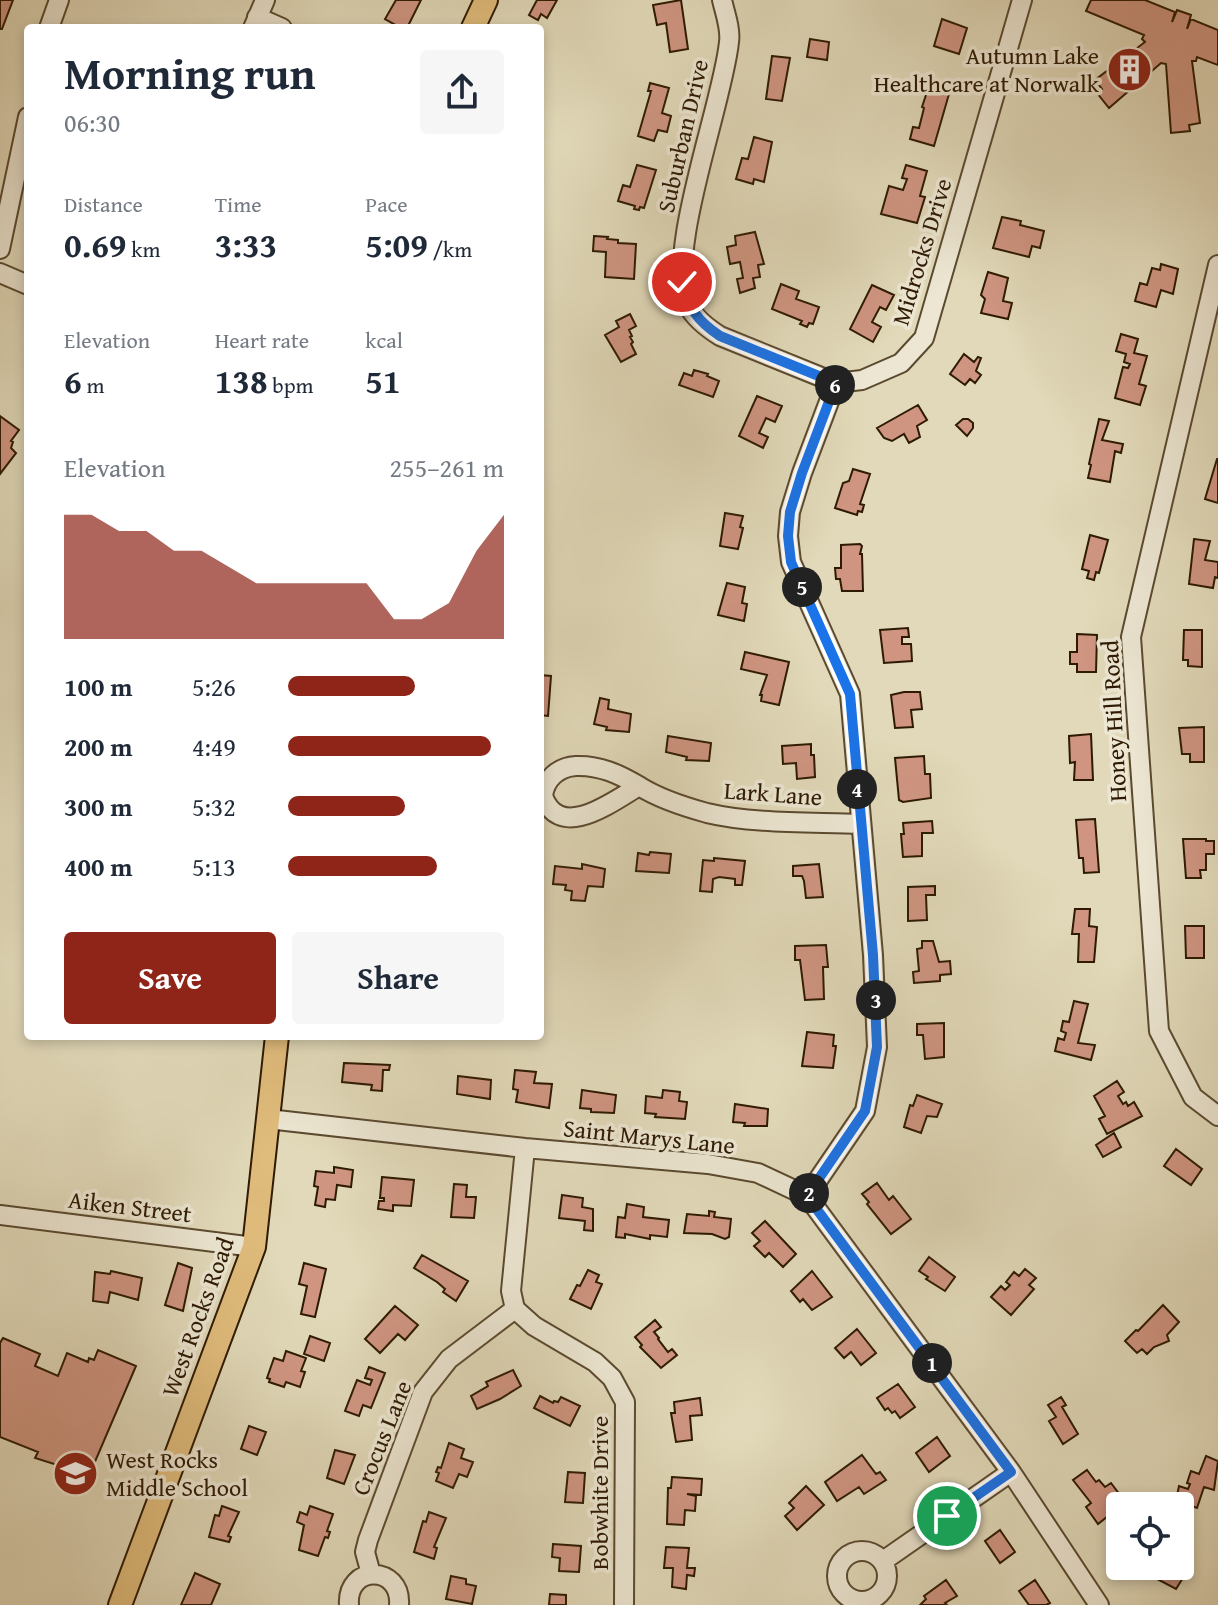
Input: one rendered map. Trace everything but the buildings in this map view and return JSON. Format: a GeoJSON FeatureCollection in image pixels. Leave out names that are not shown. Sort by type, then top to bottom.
{"type":"FeatureCollection","features":[{"type":"Feature","properties":{"kind":"main road"},"geometry":{"type":"LineString","coordinates":[[475,24],[486,0]]}},
{"type":"Feature","properties":{"kind":"main road","name":"West Rocks Road"},"geometry":{"type":"LineString","coordinates":[[120,1605],[254,1247],[277,1040]]}},
{"type":"Feature","properties":{"kind":"street"},"geometry":{"type":"LineString","coordinates":[[50,24],[59,0]]}},
{"type":"Feature","properties":{"kind":"street","name":"Suburban Drive"},"geometry":{"type":"LineString","coordinates":[[722,0],[730,39],[686,229],[682,282],[689,307],[705,326],[720,336],[836,383]]}},
{"type":"Feature","properties":{"kind":"street","name":"Midrocks Drive"},"geometry":{"type":"LineString","coordinates":[[836,383],[862,380],[901,363],[924,338],[1022,0]]}},
{"type":"Feature","properties":{"kind":"street"},"geometry":{"type":"LineString","coordinates":[[0,249],[24,136]]}},
{"type":"Feature","properties":{"kind":"street","name":"Honey Hill Road"},"geometry":{"type":"LineString","coordinates":[[1218,265],[1131,637],[1159,1031],[1193,1097],[1218,1116]]}},
{"type":"Feature","properties":{"kind":"street"},"geometry":{"type":"LineString","coordinates":[[0,273],[24,283]]}},
{"type":"Feature","properties":{"kind":"street"},"geometry":{"type":"LineString","coordinates":[[807,1196],[865,1111],[877,1047],[873,955],[850,694],[791,562],[788,536],[790,512],[802,473],[836,383]]}},
{"type":"Feature","properties":{"kind":"street","name":"Lark Lane"},"geometry":{"type":"LineString","coordinates":[[544,793],[548,780],[555,773],[574,766],[617,773],[683,805],[730,817],[860,824]]}},
{"type":"Feature","properties":{"kind":"street","name":"Lark Lane"},"geometry":{"type":"LineString","coordinates":[[544,798],[553,813],[570,819],[607,805],[639,786]]}},
{"type":"Feature","properties":{"kind":"street","name":"Saint Marys Lane"},"geometry":{"type":"LineString","coordinates":[[268,1119],[720,1167],[758,1173],[807,1196],[1011,1472],[1099,1605]]}},
{"type":"Feature","properties":{"kind":"street"},"geometry":{"type":"LineString","coordinates":[[515,1309],[511,1291],[525,1148]]}},
{"type":"Feature","properties":{"kind":"street","name":"Aiken Street"},"geometry":{"type":"LineString","coordinates":[[0,1215],[254,1247]]}},
{"type":"Feature","properties":{"kind":"street","name":"Crocus Lane"},"geometry":{"type":"LineString","coordinates":[[371,1574],[365,1552],[368,1540],[423,1392],[449,1359],[515,1309]]}},
{"type":"Feature","properties":{"kind":"street","name":"Bobwhite Drive"},"geometry":{"type":"LineString","coordinates":[[515,1309],[534,1326],[595,1362],[612,1378],[625,1402],[624,1605]]}},
{"type":"Feature","properties":{"kind":"street"},"geometry":{"type":"LineString","coordinates":[[883,1561],[1011,1472]]}},
{"type":"Feature","properties":{"kind":"street"},"geometry":{"type":"LineString","coordinates":[[349,1605],[352,1585],[371,1574],[380,1575],[395,1585],[399,1605]]}},
{"type":"Feature","properties":{"kind":"place","name":"Autumn Lake Healthcare at Norwalk"},"geometry":{"type":"Point","coordinates":[1130,70]}},
{"type":"Feature","properties":{"kind":"place","name":"West Rocks Middle School"},"geometry":{"type":"Point","coordinates":[75,1474]}},
{"type":"Feature","properties":{"kind":"route"},"geometry":{"type":"LineString","coordinates":[[682,282],[689,307],[705,326],[720,336],[836,383],[802,473],[790,512],[788,536],[791,562],[850,694],[877,1007],[877,1047],[865,1111],[807,1196],[1011,1472],[947,1516]]}}]}
